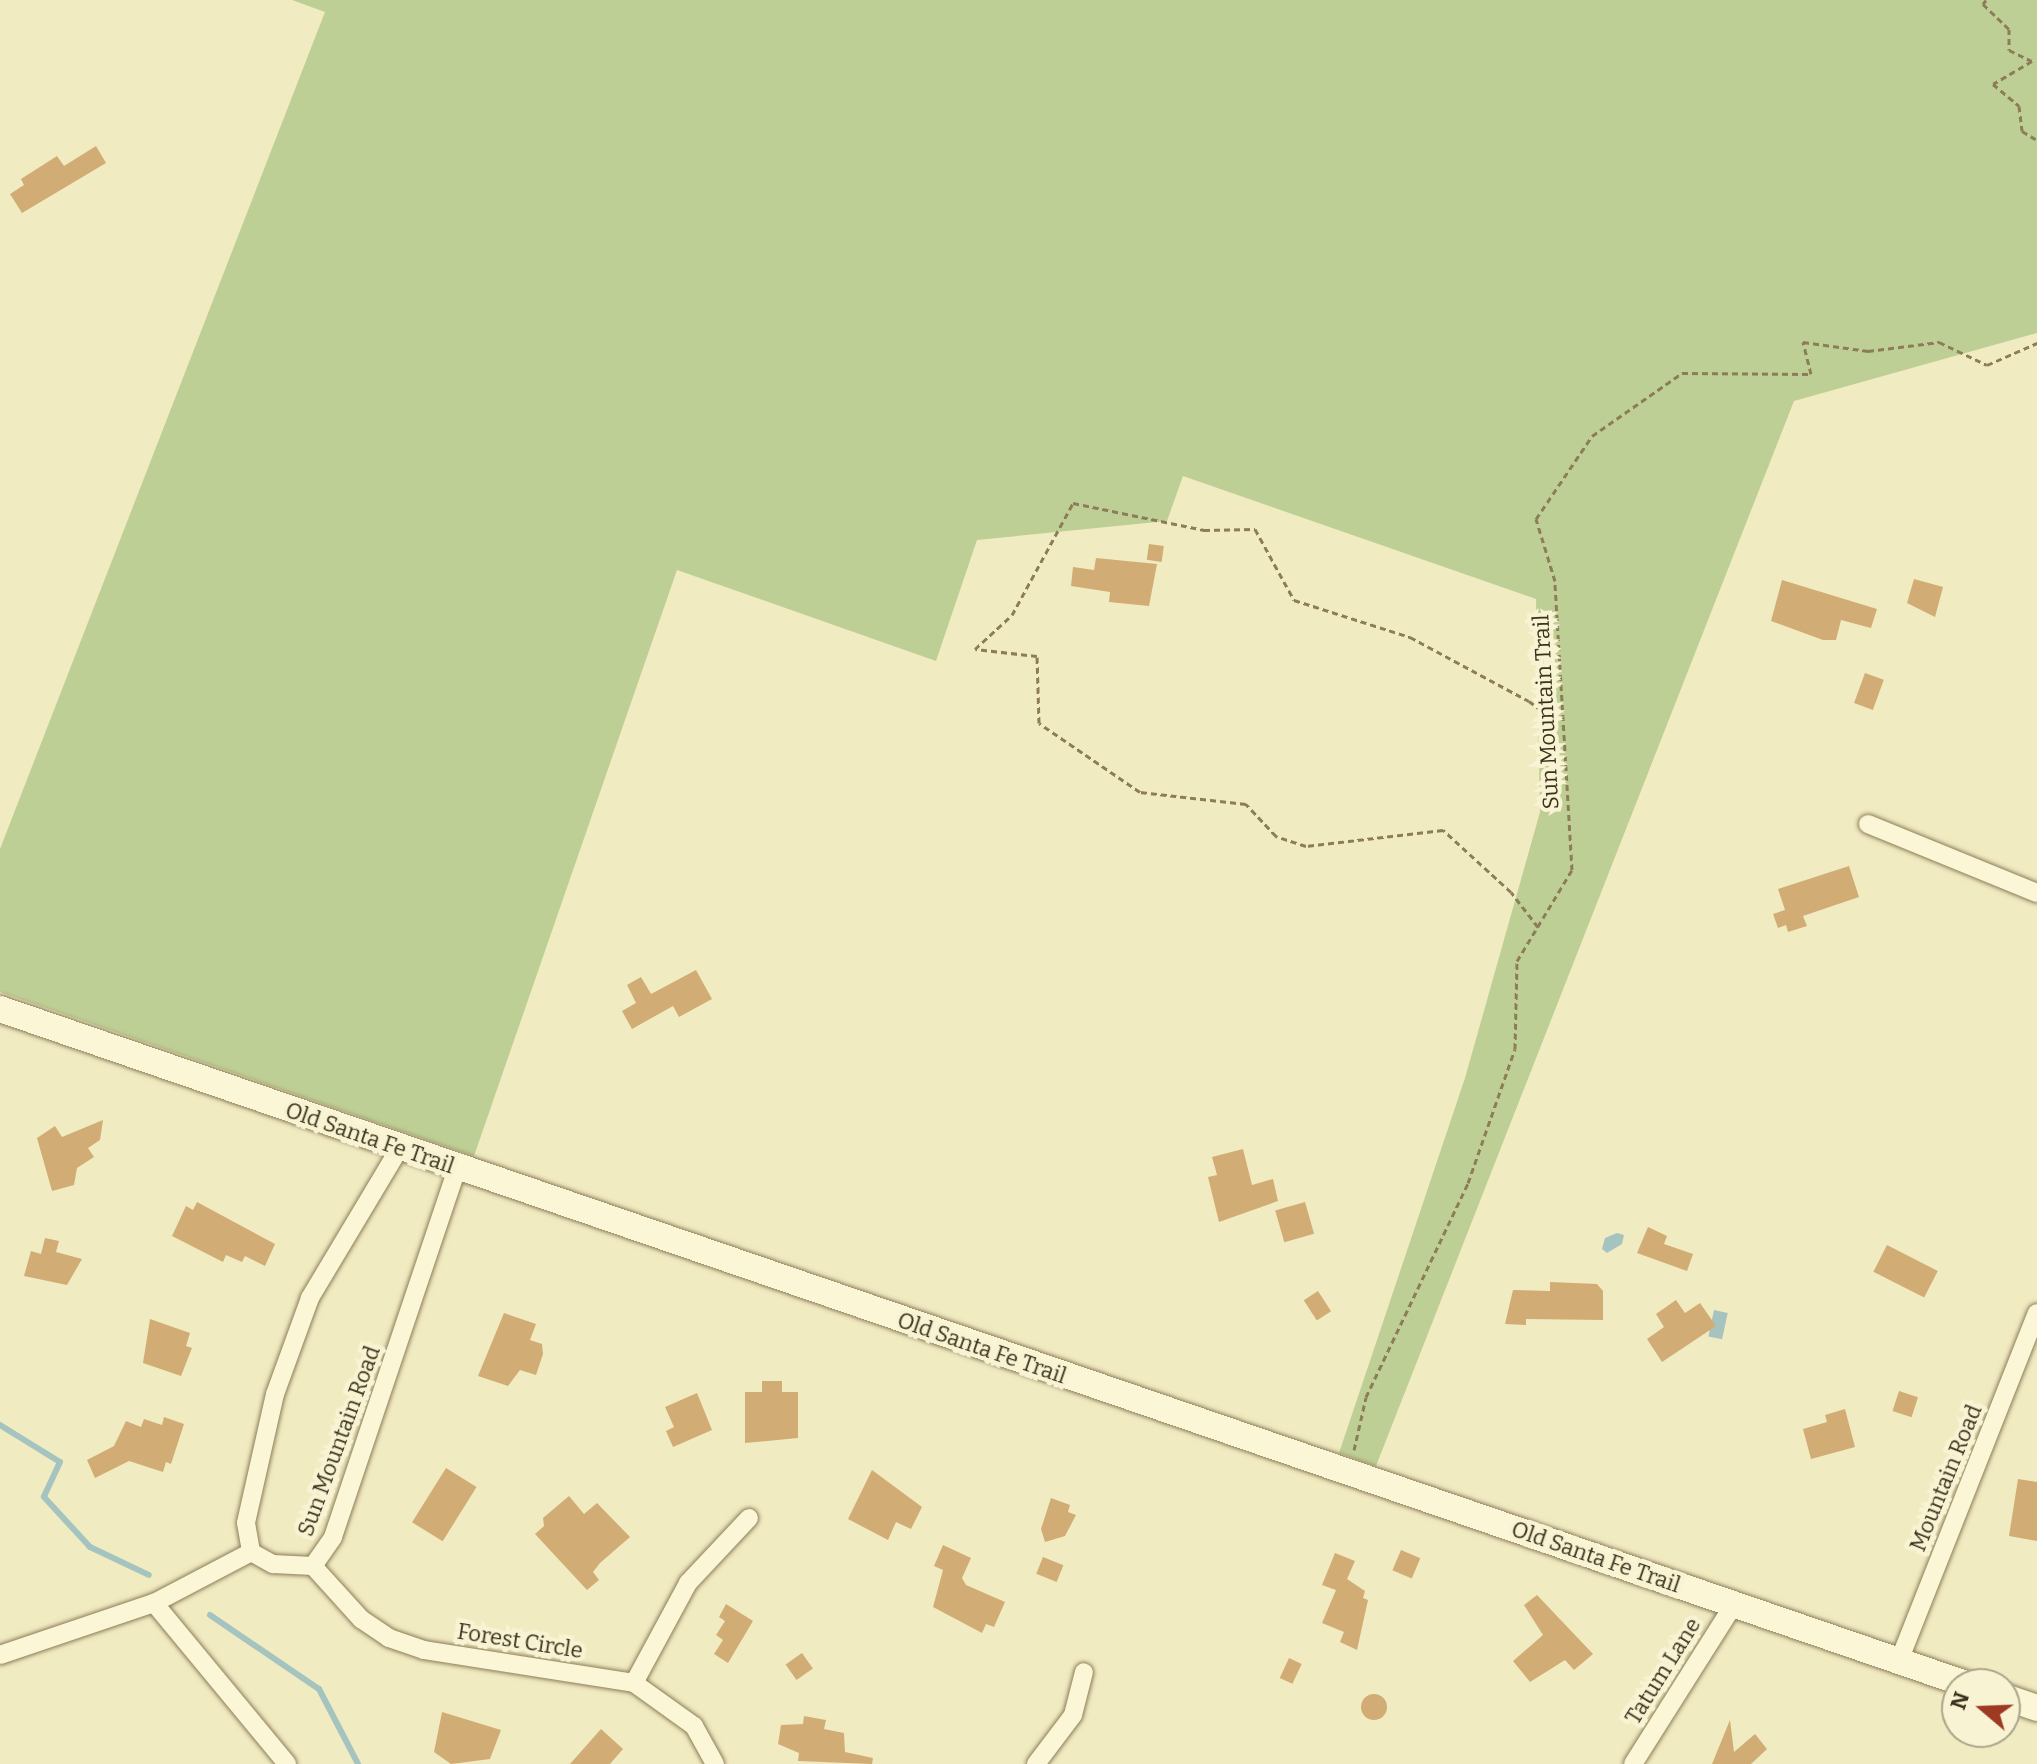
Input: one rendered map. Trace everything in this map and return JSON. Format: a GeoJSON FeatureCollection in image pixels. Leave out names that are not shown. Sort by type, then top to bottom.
{"type":"FeatureCollection","features":[{"type":"Feature","properties":{"kind":"street"},"geometry":{"type":"LineString","coordinates":[[1868,824],[2037,893]]}},
{"type":"Feature","properties":{"kind":"street","name":"Old Santa Fe Trail"},"geometry":{"type":"LineString","coordinates":[[0,1009],[457,1169],[1941,1675]]}},
{"type":"Feature","properties":{"kind":"street"},"geometry":{"type":"LineString","coordinates":[[0,1655],[154,1603],[251,1552],[249,1506],[291,1345],[327,1265],[399,1149]]}},
{"type":"Feature","properties":{"kind":"street","name":"Sun Mountain Road"},"geometry":{"type":"LineString","coordinates":[[251,1552],[273,1564],[313,1566],[344,1509],[457,1169]]}},
{"type":"Feature","properties":{"kind":"street","name":"Mountain Road"},"geometry":{"type":"LineString","coordinates":[[1899,1661],[2037,1313]]}},
{"type":"Feature","properties":{"kind":"street"},"geometry":{"type":"LineString","coordinates":[[634,1683],[688,1583],[749,1518]]}},
{"type":"Feature","properties":{"kind":"street","name":"Forest Circle"},"geometry":{"type":"LineString","coordinates":[[313,1566],[361,1619],[389,1638],[424,1650],[634,1683],[694,1726],[715,1764]]}},
{"type":"Feature","properties":{"kind":"street"},"geometry":{"type":"LineString","coordinates":[[154,1603],[287,1764]]}},
{"type":"Feature","properties":{"kind":"street","name":"Tatum Lane"},"geometry":{"type":"LineString","coordinates":[[1633,1764],[1734,1604]]}},
{"type":"Feature","properties":{"kind":"street"},"geometry":{"type":"LineString","coordinates":[[1036,1764],[1073,1715],[1084,1672]]}},
{"type":"Feature","properties":{"kind":"path"},"geometry":{"type":"LineString","coordinates":[[1986,0],[1983,4],[2009,29],[2009,50],[2032,61],[1993,84],[2019,106],[2022,131],[2037,140]]}},
{"type":"Feature","properties":{"kind":"path","name":"Sun Mountain Trail"},"geometry":{"type":"LineString","coordinates":[[1349,1474],[1366,1397],[1468,1183],[1515,1049],[1517,961],[1572,870],[1561,725],[1555,581],[1536,519],[1592,436],[1682,373],[1811,374],[1803,342],[1868,351],[1939,342],[1987,365],[2037,343]]}},
{"type":"Feature","properties":{"kind":"path"},"geometry":{"type":"LineString","coordinates":[[1538,927],[1511,892],[1443,830],[1306,846],[1276,836],[1246,804],[1140,792],[1039,723],[1037,656],[975,649],[1012,615],[1073,503],[1204,530],[1255,529],[1294,600],[1410,637],[1529,701],[1561,725]]}},
{"type":"Feature","properties":{"kind":"green space"},"geometry":{"type":"Polygon","coordinates":[[[292,0],[2037,0],[2037,333],[1794,401],[1376,1466],[1339,1453],[1465,1078],[1540,812],[1536,599],[1183,476],[1167,521],[977,540],[936,661],[677,570],[474,1156],[0,992],[0,849],[325,12],[292,0]]]}},
{"type":"Feature","properties":{"kind":"water"},"geometry":{"type":"Polygon","coordinates":[[[1617,1233],[1624,1235],[1622,1244],[1607,1253],[1602,1249],[1605,1238],[1617,1233]]]}},
{"type":"Feature","properties":{"kind":"water"},"geometry":{"type":"Polygon","coordinates":[[[1714,1310],[1728,1313],[1722,1339],[1708,1336],[1714,1310]]]}},
{"type":"Feature","properties":{"kind":"building"},"geometry":{"type":"Polygon","coordinates":[[[96,146],[106,163],[22,213],[10,194],[24,185],[21,179],[57,156],[64,166],[96,146]]]}},
{"type":"Feature","properties":{"kind":"building"},"geometry":{"type":"Polygon","coordinates":[[[1149,544],[1164,546],[1162,562],[1147,560],[1149,544]]]}},
{"type":"Feature","properties":{"kind":"building"},"geometry":{"type":"Polygon","coordinates":[[[1096,558],[1157,564],[1149,606],[1109,602],[1110,592],[1071,586],[1073,567],[1094,570],[1096,558]]]}},
{"type":"Feature","properties":{"kind":"building"},"geometry":{"type":"Polygon","coordinates":[[[1914,579],[1943,587],[1935,617],[1907,603],[1914,579]]]}},
{"type":"Feature","properties":{"kind":"building"},"geometry":{"type":"Polygon","coordinates":[[[1782,580],[1877,609],[1871,628],[1841,620],[1836,640],[1823,640],[1771,621],[1782,580]]]}},
{"type":"Feature","properties":{"kind":"building"},"geometry":{"type":"Polygon","coordinates":[[[1865,673],[1884,680],[1873,710],[1854,703],[1865,673]]]}},
{"type":"Feature","properties":{"kind":"building"},"geometry":{"type":"Polygon","coordinates":[[[1849,866],[1859,897],[1803,916],[1807,926],[1788,932],[1786,925],[1778,928],[1773,914],[1785,910],[1778,889],[1849,866]]]}},
{"type":"Feature","properties":{"kind":"building"},"geometry":{"type":"Polygon","coordinates":[[[696,970],[712,999],[679,1017],[673,1006],[632,1029],[622,1011],[636,1003],[627,985],[641,977],[651,994],[696,970]]]}},
{"type":"Feature","properties":{"kind":"building"},"geometry":{"type":"Polygon","coordinates":[[[103,1120],[100,1140],[88,1148],[94,1157],[77,1168],[74,1185],[52,1191],[37,1138],[55,1126],[62,1137],[103,1120]]]}},
{"type":"Feature","properties":{"kind":"building"},"geometry":{"type":"Polygon","coordinates":[[[1243,1149],[1252,1185],[1273,1179],[1278,1201],[1219,1222],[1208,1177],[1217,1175],[1212,1157],[1243,1149]]]}},
{"type":"Feature","properties":{"kind":"building"},"geometry":{"type":"Polygon","coordinates":[[[197,1202],[275,1244],[265,1266],[245,1256],[242,1262],[226,1255],[223,1262],[172,1236],[186,1206],[193,1210],[197,1202]]]}},
{"type":"Feature","properties":{"kind":"building"},"geometry":{"type":"Polygon","coordinates":[[[1305,1202],[1314,1234],[1284,1242],[1275,1211],[1305,1202]]]}},
{"type":"Feature","properties":{"kind":"building"},"geometry":{"type":"Polygon","coordinates":[[[1648,1227],[1667,1236],[1664,1244],[1693,1254],[1687,1271],[1637,1253],[1648,1227]]]}},
{"type":"Feature","properties":{"kind":"building"},"geometry":{"type":"Polygon","coordinates":[[[45,1238],[59,1241],[56,1252],[82,1259],[67,1285],[24,1276],[31,1251],[41,1254],[45,1238]]]}},
{"type":"Feature","properties":{"kind":"building"},"geometry":{"type":"Polygon","coordinates":[[[1887,1245],[1938,1271],[1924,1298],[1873,1272],[1887,1245]]]}},
{"type":"Feature","properties":{"kind":"building"},"geometry":{"type":"Polygon","coordinates":[[[1550,1282],[1597,1284],[1603,1291],[1603,1320],[1526,1319],[1526,1325],[1505,1324],[1513,1290],[1550,1291],[1550,1282]]]}},
{"type":"Feature","properties":{"kind":"building"},"geometry":{"type":"Polygon","coordinates":[[[1318,1291],[1331,1311],[1317,1320],[1304,1300],[1318,1291]]]}},
{"type":"Feature","properties":{"kind":"building"},"geometry":{"type":"Polygon","coordinates":[[[1676,1300],[1685,1313],[1700,1303],[1716,1326],[1662,1362],[1647,1339],[1664,1327],[1656,1314],[1676,1300]]]}},
{"type":"Feature","properties":{"kind":"building"},"geometry":{"type":"Polygon","coordinates":[[[504,1313],[536,1324],[530,1340],[542,1344],[543,1354],[536,1375],[520,1370],[508,1386],[478,1376],[504,1313]]]}},
{"type":"Feature","properties":{"kind":"building"},"geometry":{"type":"Polygon","coordinates":[[[150,1319],[190,1333],[186,1346],[192,1348],[181,1376],[143,1363],[150,1319]]]}},
{"type":"Feature","properties":{"kind":"building"},"geometry":{"type":"Polygon","coordinates":[[[762,1381],[782,1381],[782,1392],[798,1392],[798,1438],[745,1443],[745,1392],[762,1392],[762,1381]]]}},
{"type":"Feature","properties":{"kind":"building"},"geometry":{"type":"Polygon","coordinates":[[[1899,1391],[1918,1397],[1912,1417],[1893,1411],[1899,1391]]]}},
{"type":"Feature","properties":{"kind":"building"},"geometry":{"type":"Polygon","coordinates":[[[697,1393],[712,1430],[673,1447],[666,1431],[674,1427],[665,1407],[697,1393]]]}},
{"type":"Feature","properties":{"kind":"building"},"geometry":{"type":"Polygon","coordinates":[[[1845,1409],[1855,1447],[1811,1459],[1803,1429],[1827,1422],[1825,1415],[1845,1409]]]}},
{"type":"Feature","properties":{"kind":"building"},"geometry":{"type":"Polygon","coordinates":[[[164,1417],[184,1424],[171,1464],[166,1462],[163,1472],[129,1461],[95,1478],[87,1460],[114,1446],[126,1421],[141,1427],[144,1419],[162,1425],[164,1417]]]}},
{"type":"Feature","properties":{"kind":"building"},"geometry":{"type":"Polygon","coordinates":[[[446,1468],[477,1487],[443,1541],[412,1522],[446,1468]]]}},
{"type":"Feature","properties":{"kind":"building"},"geometry":{"type":"Polygon","coordinates":[[[872,1470],[922,1507],[911,1529],[896,1522],[888,1540],[848,1519],[872,1470]]]}},
{"type":"Feature","properties":{"kind":"building"},"geometry":{"type":"Polygon","coordinates":[[[2018,1479],[2037,1482],[2037,1541],[2009,1536],[2018,1479]]]}},
{"type":"Feature","properties":{"kind":"building"},"geometry":{"type":"Polygon","coordinates":[[[569,1496],[584,1514],[597,1503],[630,1537],[600,1563],[593,1572],[599,1580],[587,1590],[535,1534],[544,1526],[543,1518],[569,1496]]]}},
{"type":"Feature","properties":{"kind":"building"},"geometry":{"type":"Polygon","coordinates":[[[1051,1498],[1070,1505],[1068,1512],[1076,1515],[1065,1536],[1045,1542],[1041,1529],[1051,1498]]]}},
{"type":"Feature","properties":{"kind":"building"},"geometry":{"type":"Polygon","coordinates":[[[943,1545],[971,1558],[962,1578],[966,1585],[1005,1602],[994,1627],[986,1624],[982,1633],[933,1607],[943,1570],[934,1566],[943,1545]]]}},
{"type":"Feature","properties":{"kind":"building"},"geometry":{"type":"Polygon","coordinates":[[[1401,1550],[1420,1558],[1412,1578],[1392,1570],[1401,1550]]]}},
{"type":"Feature","properties":{"kind":"building"},"geometry":{"type":"Polygon","coordinates":[[[1335,1553],[1355,1561],[1347,1579],[1365,1591],[1363,1598],[1368,1600],[1357,1650],[1340,1642],[1344,1632],[1322,1623],[1336,1590],[1322,1585],[1335,1553]]]}},
{"type":"Feature","properties":{"kind":"building"},"geometry":{"type":"Polygon","coordinates":[[[1043,1557],[1063,1565],[1057,1582],[1036,1574],[1043,1557]]]}},
{"type":"Feature","properties":{"kind":"building"},"geometry":{"type":"Polygon","coordinates":[[[1537,1595],[1593,1654],[1574,1670],[1565,1660],[1530,1682],[1513,1661],[1543,1635],[1524,1605],[1537,1595]]]}},
{"type":"Feature","properties":{"kind":"building"},"geometry":{"type":"Polygon","coordinates":[[[726,1604],[753,1621],[728,1663],[714,1654],[723,1640],[716,1635],[725,1621],[719,1617],[726,1604]]]}},
{"type":"Feature","properties":{"kind":"building"},"geometry":{"type":"Polygon","coordinates":[[[802,1653],[813,1669],[797,1680],[786,1664],[802,1653]]]}},
{"type":"Feature","properties":{"kind":"building"},"geometry":{"type":"Polygon","coordinates":[[[1289,1658],[1302,1664],[1292,1684],[1280,1678],[1289,1658]]]}},
{"type":"Feature","properties":{"kind":"building"},"geometry":{"type":"Polygon","coordinates":[[[1374,1694],[1384,1697],[1387,1707],[1384,1717],[1374,1720],[1364,1717],[1361,1707],[1364,1697],[1374,1694]]]}},
{"type":"Feature","properties":{"kind":"building"},"geometry":{"type":"Polygon","coordinates":[[[442,1712],[501,1730],[490,1759],[451,1764],[434,1752],[442,1712]]]}},
{"type":"Feature","properties":{"kind":"building"},"geometry":{"type":"Polygon","coordinates":[[[804,1716],[826,1720],[824,1729],[844,1733],[845,1752],[873,1758],[872,1764],[798,1761],[799,1753],[778,1744],[781,1725],[803,1724],[804,1716]]]}},
{"type":"Feature","properties":{"kind":"building"},"geometry":{"type":"Polygon","coordinates":[[[1730,1720],[1734,1752],[1755,1734],[1767,1749],[1751,1764],[1712,1764],[1730,1720]]]}},
{"type":"Feature","properties":{"kind":"building"},"geometry":{"type":"Polygon","coordinates":[[[601,1729],[623,1749],[610,1764],[570,1764],[601,1729]]]}},
{"type":"Feature","properties":{"kind":"waterway"},"geometry":{"type":"LineString","coordinates":[[0,1425],[60,1462],[44,1497],[90,1547],[149,1575]]}},
{"type":"Feature","properties":{"kind":"waterway"},"geometry":{"type":"LineString","coordinates":[[210,1615],[319,1689],[358,1764]]}}]}
